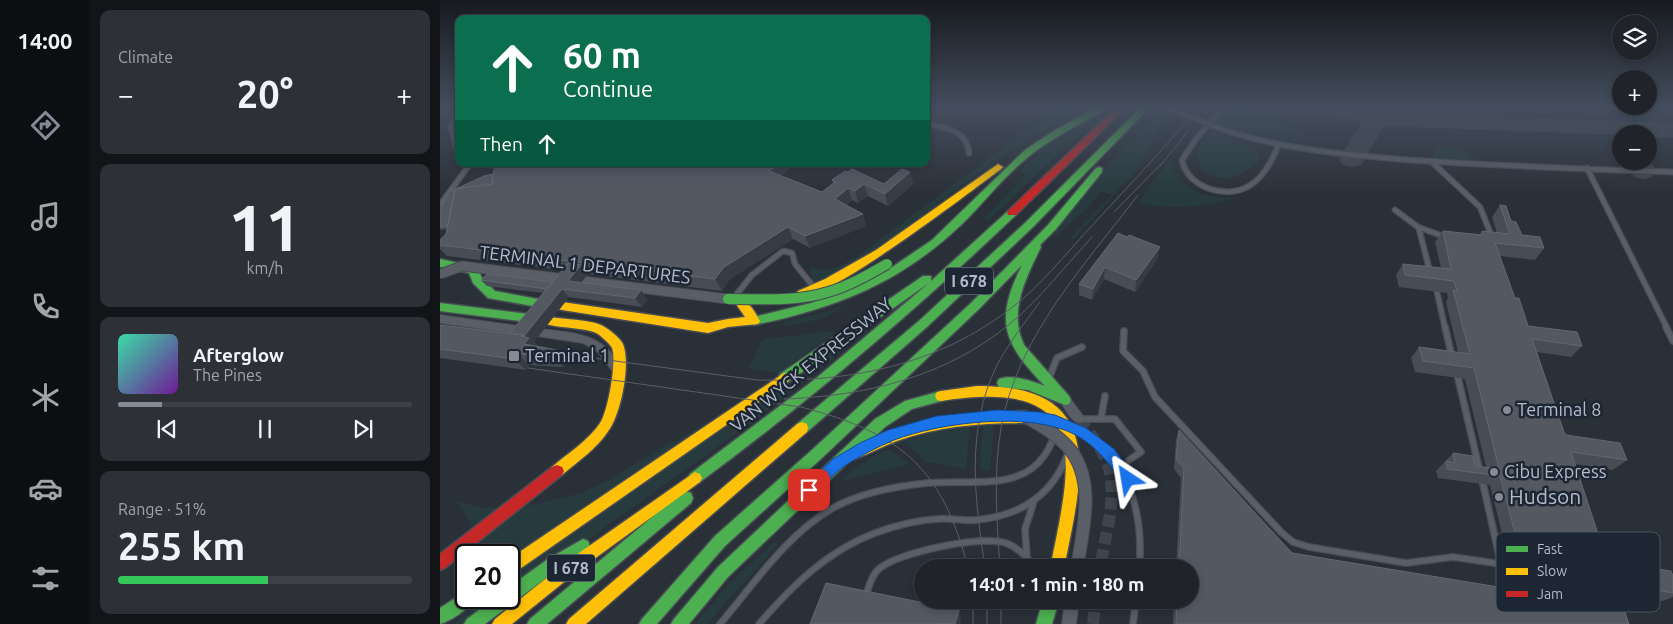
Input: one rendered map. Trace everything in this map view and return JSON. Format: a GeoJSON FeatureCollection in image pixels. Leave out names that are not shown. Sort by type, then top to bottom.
{"type":"FeatureCollection","features":[{"type":"Feature","properties":{"kind":"main road"},"geometry":{"type":"LineString","coordinates":[[742,304],[768,304],[815,289],[844,276],[879,256],[1001,165],[1028,152],[1051,136]]}},
{"type":"Feature","properties":{"kind":"main road","name":"VAN WYCK EXPRESSWAY"},"geometry":{"type":"LineString","coordinates":[[500,624],[576,564],[780,415],[838,370],[986,238],[1092,136]]}},
{"type":"Feature","properties":{"kind":"main road","name":"I 678"},"geometry":{"type":"LineString","coordinates":[[574,624],[931,316],[1034,220],[1117,136]]}},
{"type":"Feature","properties":{"kind":"main road"},"geometry":{"type":"LineString","coordinates":[[648,624],[720,541],[945,335],[1040,240],[1090,180],[1131,136]]}},
{"type":"Feature","properties":{"kind":"main road"},"geometry":{"type":"LineString","coordinates":[[562,306],[708,328],[728,323],[754,321],[798,313],[826,305],[855,294],[888,276],[919,255],[946,232],[1028,152]]}},
{"type":"Feature","properties":{"kind":"main road"},"geometry":{"type":"LineString","coordinates":[[725,300],[812,298],[844,287],[887,264],[915,243],[958,198]]}},
{"type":"Feature","properties":{"kind":"main road"},"geometry":{"type":"LineString","coordinates":[[520,560],[986,238]]}},
{"type":"Feature","properties":{"kind":"main road"},"geometry":{"type":"LineString","coordinates":[[1040,240],[1021,275],[1016,290],[1011,326],[1014,340],[1018,346],[1048,378],[1065,400]]}},
{"type":"Feature","properties":{"kind":"main road"},"geometry":{"type":"LineString","coordinates":[[440,264],[473,270],[477,280],[492,295],[548,305]]}},
{"type":"Feature","properties":{"kind":"main road"},"geometry":{"type":"LineString","coordinates":[[742,304],[754,321]]}},
{"type":"Feature","properties":{"kind":"main road"},"geometry":{"type":"LineString","coordinates":[[440,307],[537,320]]}},
{"type":"Feature","properties":{"kind":"main road"},"geometry":{"type":"LineString","coordinates":[[440,563],[536,488],[593,440],[604,428],[612,414],[620,356],[617,345],[600,329],[550,321]]}},
{"type":"Feature","properties":{"kind":"main road"},"geometry":{"type":"LineString","coordinates":[[535,624],[838,370]]}},
{"type":"Feature","properties":{"kind":"main road"},"geometry":{"type":"LineString","coordinates":[[679,624],[714,581],[870,431],[898,411],[919,402],[1000,383],[1017,383],[1040,388],[1065,400]]}},
{"type":"Feature","properties":{"kind":"main road"},"geometry":{"type":"LineString","coordinates":[[955,393],[1015,392],[1032,397],[1047,405],[1062,420],[1071,444],[1071,480],[1058,559]]}},
{"type":"Feature","properties":{"kind":"main road"},"geometry":{"type":"LineString","coordinates":[[837,463],[880,440],[922,425],[967,418],[1026,417]]}},
{"type":"Feature","properties":{"kind":"main road"},"geometry":{"type":"LineString","coordinates":[[520,588],[553,564],[599,536],[644,514]]}},
{"type":"Feature","properties":{"kind":"main road"},"geometry":{"type":"LineString","coordinates":[[440,617],[455,606]]}},
{"type":"Feature","properties":{"kind":"main road"},"geometry":{"type":"LineString","coordinates":[[472,624],[492,609]]}},
{"type":"Feature","properties":{"kind":"main road"},"geometry":{"type":"LineString","coordinates":[[1044,624],[1048,609]]}},
{"type":"Feature","properties":{"kind":"street","name":"TERMINAL 1 DEPARTURES"},"geometry":{"type":"LineString","coordinates":[[440,274],[462,266],[725,300]]}},
{"type":"Feature","properties":{"kind":"street"},"geometry":{"type":"LineString","coordinates":[[473,270],[725,300],[742,304]]}},
{"type":"Feature","properties":{"kind":"street"},"geometry":{"type":"LineString","coordinates":[[440,320],[527,331]]}},
{"type":"Feature","properties":{"kind":"street"},"geometry":{"type":"LineString","coordinates":[[541,333],[586,339],[595,343],[608,354],[618,373]]}},
{"type":"Feature","properties":{"kind":"street"},"geometry":{"type":"LineString","coordinates":[[1065,400],[1079,419]]}},
{"type":"Feature","properties":{"kind":"street"},"geometry":{"type":"LineString","coordinates":[[1026,417],[1051,430],[1063,440],[1078,460],[1084,475],[1086,502],[1078,559]]}},
{"type":"Feature","properties":{"kind":"street"},"geometry":{"type":"LineString","coordinates":[[1069,624],[1071,609]]}},
{"type":"Feature","properties":{"kind":"lane"},"geometry":{"type":"LineString","coordinates":[[962,136],[968,142],[969,153]]}},
{"type":"Feature","properties":{"kind":"lane"},"geometry":{"type":"LineString","coordinates":[[1198,136],[1182,160],[1186,174],[1199,184],[1219,191],[1246,188],[1259,176],[1274,154],[1278,144]]}},
{"type":"Feature","properties":{"kind":"lane"},"geometry":{"type":"LineString","coordinates":[[1246,136],[1278,144],[1355,155],[1432,162],[1673,172]]}},
{"type":"Feature","properties":{"kind":"lane"},"geometry":{"type":"LineString","coordinates":[[1432,162],[1480,207],[1493,243],[1486,240]]}},
{"type":"Feature","properties":{"kind":"lane"},"geometry":{"type":"LineString","coordinates":[[440,205],[467,168]]}},
{"type":"Feature","properties":{"kind":"lane"},"geometry":{"type":"LineString","coordinates":[[1587,168],[1673,339]]}},
{"type":"Feature","properties":{"kind":"lane"},"geometry":{"type":"LineString","coordinates":[[1394,210],[1419,229],[1452,239]]}},
{"type":"Feature","properties":{"kind":"lane"},"geometry":{"type":"LineString","coordinates":[[1419,229],[1428,267],[1434,280]]}},
{"type":"Feature","properties":{"kind":"lane"},"geometry":{"type":"LineString","coordinates":[[725,300],[738,294],[752,276],[783,251],[792,253],[795,264],[815,289]]}},
{"type":"Feature","properties":{"kind":"lane"},"geometry":{"type":"LineString","coordinates":[[1437,292],[1454,364]]}},
{"type":"Feature","properties":{"kind":"lane"},"geometry":{"type":"LineString","coordinates":[[1124,331],[1123,351],[1143,371],[1155,397],[1281,532],[1293,542],[1309,547],[1406,563],[1453,557],[1496,563]]}},
{"type":"Feature","properties":{"kind":"lane"},"geometry":{"type":"LineString","coordinates":[[1048,378],[1058,358],[1082,347]]}},
{"type":"Feature","properties":{"kind":"lane"},"geometry":{"type":"LineString","coordinates":[[1458,378],[1496,542]]}},
{"type":"Feature","properties":{"kind":"lane"},"geometry":{"type":"LineString","coordinates":[[1101,418],[1105,396]]}},
{"type":"Feature","properties":{"kind":"lane"},"geometry":{"type":"LineString","coordinates":[[720,624],[798,536],[816,519],[834,507],[850,500],[908,487],[941,482],[1005,480],[1033,469],[1046,455],[1055,430],[1053,417],[1047,405]]}},
{"type":"Feature","properties":{"kind":"lane"},"geometry":{"type":"LineString","coordinates":[[1026,417],[1055,421],[1081,432],[1103,447],[1117,461],[1133,490],[1139,512],[1140,559]]}},
{"type":"Feature","properties":{"kind":"lane"},"geometry":{"type":"LineString","coordinates":[[1079,419],[1115,419],[1141,452],[1129,460]]}},
{"type":"Feature","properties":{"kind":"lane"},"geometry":{"type":"LineString","coordinates":[[759,624],[793,586],[807,574],[834,553],[861,539],[893,528],[926,520],[976,520],[991,518],[1015,511],[1034,501],[1049,489],[1061,473],[1071,444]]}},
{"type":"Feature","properties":{"kind":"lane"},"geometry":{"type":"LineString","coordinates":[[1028,558],[1024,542],[1024,532],[1034,501]]}},
{"type":"Feature","properties":{"kind":"lane"},"geometry":{"type":"LineString","coordinates":[[866,595],[871,579],[882,566],[900,558],[956,544],[1000,541],[1014,547],[1028,558]]}},
{"type":"Feature","properties":{"kind":"lane"},"geometry":{"type":"LineString","coordinates":[[1044,609],[1044,624]]}},
{"type":"Feature","properties":{"kind":"lane"},"geometry":{"type":"LineString","coordinates":[[1134,624],[1135,609]]}},
{"type":"Feature","properties":{"kind":"green space"},"geometry":{"type":"Polygon","coordinates":[[[1017,136],[1036,136],[975,176],[877,249],[844,269],[812,283],[812,276],[809,271],[812,268],[819,270],[831,269],[859,255],[1003,148],[1004,144],[1017,136]]]}},
{"type":"Feature","properties":{"kind":"green space"},"geometry":{"type":"Polygon","coordinates":[[[1059,136],[1077,136],[988,221],[984,218],[1026,174],[1018,171],[1040,154],[1034,153],[1059,136]]]}},
{"type":"Feature","properties":{"kind":"green space"},"geometry":{"type":"Polygon","coordinates":[[[1135,136],[1154,136],[1141,165],[1072,241],[1070,238],[1112,194],[1100,192],[1083,212],[1049,241],[1096,177],[1135,136]]]}},
{"type":"Feature","properties":{"kind":"green space"},"geometry":{"type":"Polygon","coordinates":[[[1207,136],[1226,136],[1254,148],[1258,155],[1257,163],[1232,178],[1211,175],[1203,171],[1198,158],[1199,149],[1207,136]]]}},
{"type":"Feature","properties":{"kind":"green space"},"geometry":{"type":"Polygon","coordinates":[[[1256,136],[1302,136],[1304,138],[1302,142],[1280,141],[1256,136]]]}},
{"type":"Feature","properties":{"kind":"green space"},"geometry":{"type":"Polygon","coordinates":[[[1437,147],[1460,148],[1476,160],[1432,158],[1437,147]]]}},
{"type":"Feature","properties":{"kind":"green space"},"geometry":{"type":"Polygon","coordinates":[[[1170,158],[1179,178],[1194,190],[1214,197],[1236,198],[1214,203],[1174,207],[1149,205],[1139,202],[1170,158]]]}},
{"type":"Feature","properties":{"kind":"green space"},"geometry":{"type":"Polygon","coordinates":[[[847,304],[817,320],[784,326],[783,322],[820,314],[847,304]]]}},
{"type":"Feature","properties":{"kind":"green space"},"geometry":{"type":"Polygon","coordinates":[[[867,329],[869,330],[761,416],[579,546],[520,593],[520,544],[477,544],[472,526],[456,501],[482,508],[530,505],[581,493],[613,478],[667,444],[676,441],[867,329]]]}},
{"type":"Feature","properties":{"kind":"green space"},"geometry":{"type":"Polygon","coordinates":[[[822,331],[836,332],[778,373],[749,368],[761,343],[766,338],[805,335],[822,331]]]}},
{"type":"Feature","properties":{"kind":"green space"},"geometry":{"type":"Polygon","coordinates":[[[983,426],[994,426],[990,471],[980,469],[983,426]]]}},
{"type":"Feature","properties":{"kind":"green space"},"geometry":{"type":"Polygon","coordinates":[[[970,427],[966,469],[927,462],[903,441],[936,432],[970,427]]]}},
{"type":"Feature","properties":{"kind":"green space"},"geometry":{"type":"Polygon","coordinates":[[[890,449],[909,464],[845,480],[843,478],[870,458],[890,449]]]}},
{"type":"Feature","properties":{"kind":"green space"},"geometry":{"type":"Polygon","coordinates":[[[774,542],[778,545],[707,624],[694,624],[732,581],[774,542]]]}},
{"type":"Feature","properties":{"kind":"green space"},"geometry":{"type":"Polygon","coordinates":[[[463,609],[501,609],[482,624],[454,624],[463,609]]]}},
{"type":"Feature","properties":{"kind":"building"},"geometry":{"type":"Polygon","coordinates":[[[494,167],[774,167],[769,171],[822,192],[835,182],[832,180],[845,171],[848,172],[852,169],[884,184],[902,169],[910,172],[885,194],[864,184],[855,191],[848,188],[835,199],[863,214],[805,236],[788,227],[724,267],[715,279],[440,245],[440,240],[446,234],[455,189],[492,184],[494,181],[492,181],[494,167]]]}},
{"type":"Feature","properties":{"kind":"building"},"geometry":{"type":"Polygon","coordinates":[[[493,174],[492,184],[456,189],[484,176],[493,174]]]}},
{"type":"Feature","properties":{"kind":"building"},"geometry":{"type":"Polygon","coordinates":[[[455,189],[448,226],[440,227],[440,211],[449,192],[455,189]]]}},
{"type":"Feature","properties":{"kind":"building","name":"Terminal 8"},"geometry":{"type":"Polygon","coordinates":[[[1500,205],[1506,206],[1511,221],[1516,222],[1522,235],[1540,237],[1544,248],[1495,243],[1515,298],[1519,298],[1528,326],[1577,332],[1582,346],[1532,339],[1564,432],[1566,435],[1620,443],[1627,460],[1571,452],[1597,532],[1515,532],[1500,476],[1447,469],[1446,461],[1455,463],[1453,453],[1473,456],[1475,466],[1499,469],[1474,368],[1423,361],[1419,347],[1470,354],[1453,290],[1457,291],[1454,281],[1405,275],[1403,264],[1451,269],[1443,231],[1483,235],[1482,231],[1510,234],[1500,205]]]}},
{"type":"Feature","properties":{"kind":"building"},"geometry":{"type":"Polygon","coordinates":[[[1118,233],[1127,237],[1129,235],[1160,247],[1136,280],[1105,267],[1093,289],[1079,284],[1118,233]]]}},
{"type":"Feature","properties":{"kind":"building"},"geometry":{"type":"Polygon","coordinates":[[[568,263],[581,265],[568,281],[641,290],[635,298],[562,289],[524,336],[510,333],[568,263]]]}},
{"type":"Feature","properties":{"kind":"building"},"geometry":{"type":"Polygon","coordinates":[[[487,274],[553,282],[547,289],[481,280],[487,274]]]}},
{"type":"Feature","properties":{"kind":"building"},"geometry":{"type":"Polygon","coordinates":[[[440,325],[523,335],[521,336],[529,338],[524,344],[557,350],[552,356],[518,354],[514,359],[440,349],[440,325]]]}},
{"type":"Feature","properties":{"kind":"building","name":"Terminal 8"},"geometry":{"type":"Polygon","coordinates":[[[1179,430],[1292,553],[1496,587],[1496,612],[1625,612],[1629,624],[1176,624],[1177,609],[1199,609],[1199,559],[1179,559],[1184,468],[1176,459],[1179,430]]]}},
{"type":"Feature","properties":{"kind":"building","name":"Terminal 8"},"geometry":{"type":"Polygon","coordinates":[[[1660,569],[1671,571],[1673,576],[1673,593],[1660,591],[1660,569]]]}},
{"type":"Feature","properties":{"kind":"building"},"geometry":{"type":"Polygon","coordinates":[[[826,583],[914,601],[914,609],[959,610],[955,624],[810,624],[826,583]]]}},
{"type":"Feature","properties":{"kind":"taxiway"},"geometry":{"type":"LineString","coordinates":[[1352,159],[1366,136]]}},
{"type":"Feature","properties":{"kind":"tunnel"},"geometry":{"type":"LineString","coordinates":[[1079,419],[1102,453],[1111,477],[1110,516],[1102,559]]}},
{"type":"Feature","properties":{"kind":"tunnel"},"geometry":{"type":"LineString","coordinates":[[1093,624],[1095,609]]}},
{"type":"Feature","properties":{"kind":"tram line"},"geometry":{"type":"LineString","coordinates":[[548,352],[757,380],[826,378],[892,366],[924,356],[955,343],[985,326],[1024,298],[1052,270],[1174,136]]}},
{"type":"Feature","properties":{"kind":"tram line"},"geometry":{"type":"LineString","coordinates":[[1161,165],[1184,136]]}},
{"type":"Feature","properties":{"kind":"tram line"},"geometry":{"type":"LineString","coordinates":[[1115,211],[1164,161]]}},
{"type":"Feature","properties":{"kind":"tram line"},"geometry":{"type":"LineString","coordinates":[[999,559],[996,498],[997,463],[1001,428],[1009,395],[1037,333],[1055,304],[1138,195]]}},
{"type":"Feature","properties":{"kind":"tram line"},"geometry":{"type":"LineString","coordinates":[[784,399],[815,397],[875,388],[932,370],[960,357],[986,342],[1011,323],[1043,292],[1092,237]]}},
{"type":"Feature","properties":{"kind":"tram line"},"geometry":{"type":"LineString","coordinates":[[984,559],[978,516],[975,465],[980,415],[997,365],[1040,302]]}},
{"type":"Feature","properties":{"kind":"tram line"},"geometry":{"type":"LineString","coordinates":[[514,366],[801,407],[836,417],[866,429],[891,443],[912,459],[930,480],[945,504],[965,559]]}},
{"type":"Feature","properties":{"kind":"tram line"},"geometry":{"type":"LineString","coordinates":[[973,609],[973,624]]}},
{"type":"Feature","properties":{"kind":"tram line"},"geometry":{"type":"LineString","coordinates":[[987,609],[987,624]]}},
{"type":"Feature","properties":{"kind":"tram line"},"geometry":{"type":"LineString","coordinates":[[1001,609],[1001,624]]}},
{"type":"Feature","properties":{"kind":"traffic: fast"},"geometry":{"type":"LineString","coordinates":[[754,321],[784,315],[839,298],[889,275],[913,260],[936,242],[967,213],[1009,168],[1052,136]]}},
{"type":"Feature","properties":{"kind":"traffic: fast"},"geometry":{"type":"LineString","coordinates":[[802,428],[924,323],[1029,225],[1117,136]]}},
{"type":"Feature","properties":{"kind":"traffic: fast"},"geometry":{"type":"LineString","coordinates":[[647,624],[720,541],[818,453],[975,306],[1052,227],[1099,170]]}},
{"type":"Feature","properties":{"kind":"traffic: fast"},"geometry":{"type":"LineString","coordinates":[[695,478],[819,384],[898,317],[1012,213]]}},
{"type":"Feature","properties":{"kind":"traffic: fast"},"geometry":{"type":"LineString","coordinates":[[1036,247],[1014,296],[1011,323],[1013,336],[1024,355],[1065,400]]}},
{"type":"Feature","properties":{"kind":"traffic: fast"},"geometry":{"type":"LineString","coordinates":[[440,263],[473,270],[477,280],[492,295],[549,305]]}},
{"type":"Feature","properties":{"kind":"traffic: fast"},"geometry":{"type":"LineString","coordinates":[[728,299],[774,299],[810,296],[846,286],[887,264]]}},
{"type":"Feature","properties":{"kind":"traffic: fast"},"geometry":{"type":"LineString","coordinates":[[784,378],[927,279]]}},
{"type":"Feature","properties":{"kind":"traffic: fast"},"geometry":{"type":"LineString","coordinates":[[440,307],[537,319]]}},
{"type":"Feature","properties":{"kind":"traffic: fast"},"geometry":{"type":"LineString","coordinates":[[1003,383],[1029,385],[1063,399]]}},
{"type":"Feature","properties":{"kind":"traffic: fast"},"geometry":{"type":"LineString","coordinates":[[679,624],[723,572],[880,423],[909,405],[941,396]]}},
{"type":"Feature","properties":{"kind":"traffic: fast"},"geometry":{"type":"LineString","coordinates":[[535,624],[686,498]]}},
{"type":"Feature","properties":{"kind":"traffic: fast"},"geometry":{"type":"LineString","coordinates":[[520,588],[553,564],[583,546]]}},
{"type":"Feature","properties":{"kind":"traffic: fast"},"geometry":{"type":"LineString","coordinates":[[440,617],[455,606]]}},
{"type":"Feature","properties":{"kind":"traffic: fast"},"geometry":{"type":"LineString","coordinates":[[472,624],[492,609]]}},
{"type":"Feature","properties":{"kind":"traffic: fast"},"geometry":{"type":"LineString","coordinates":[[1044,624],[1048,609]]}},
{"type":"Feature","properties":{"kind":"traffic: slow"},"geometry":{"type":"LineString","coordinates":[[802,294],[829,282],[879,252],[998,167]]}},
{"type":"Feature","properties":{"kind":"traffic: slow"},"geometry":{"type":"LineString","coordinates":[[562,306],[708,328],[728,323],[754,321],[742,304]]}},
{"type":"Feature","properties":{"kind":"traffic: slow"},"geometry":{"type":"LineString","coordinates":[[550,321],[600,329],[617,345],[619,356],[618,377],[612,414],[604,428],[593,440],[557,471]]}},
{"type":"Feature","properties":{"kind":"traffic: slow"},"geometry":{"type":"LineString","coordinates":[[520,560],[784,378]]}},
{"type":"Feature","properties":{"kind":"traffic: slow"},"geometry":{"type":"LineString","coordinates":[[941,396],[996,391],[1015,393],[1032,398],[1048,406],[1060,418],[1069,435],[1073,450],[1074,466],[1073,484],[1059,559]]}},
{"type":"Feature","properties":{"kind":"traffic: slow"},"geometry":{"type":"LineString","coordinates":[[855,453],[896,435],[938,424],[981,418],[1026,417]]}},
{"type":"Feature","properties":{"kind":"traffic: slow"},"geometry":{"type":"LineString","coordinates":[[574,624],[802,428]]}},
{"type":"Feature","properties":{"kind":"traffic: slow"},"geometry":{"type":"LineString","coordinates":[[500,624],[574,565],[695,478]]}},
{"type":"Feature","properties":{"kind":"traffic: jam"},"geometry":{"type":"LineString","coordinates":[[1012,213],[1092,136]]}},
{"type":"Feature","properties":{"kind":"traffic: jam"},"geometry":{"type":"LineString","coordinates":[[440,563],[557,471]]}},
{"type":"Feature","properties":{"kind":"place","name":"Terminal 1"},"geometry":{"type":"Point","coordinates":[514,356]}},
{"type":"Feature","properties":{"kind":"place","name":"Terminal 8"},"geometry":{"type":"Point","coordinates":[1507,410]}},
{"type":"Feature","properties":{"kind":"place","name":"Cibu Express"},"geometry":{"type":"Point","coordinates":[1494,472]}},
{"type":"Feature","properties":{"kind":"place","name":"Hudson"},"geometry":{"type":"Point","coordinates":[1499,497]}},
{"type":"Feature","properties":{"kind":"route"},"geometry":{"type":"LineString","coordinates":[[809,490],[837,463],[893,434],[951,419],[997,416],[1039,417],[1064,424],[1081,432],[1096,441],[1110,453],[1128,479]]}}]}
